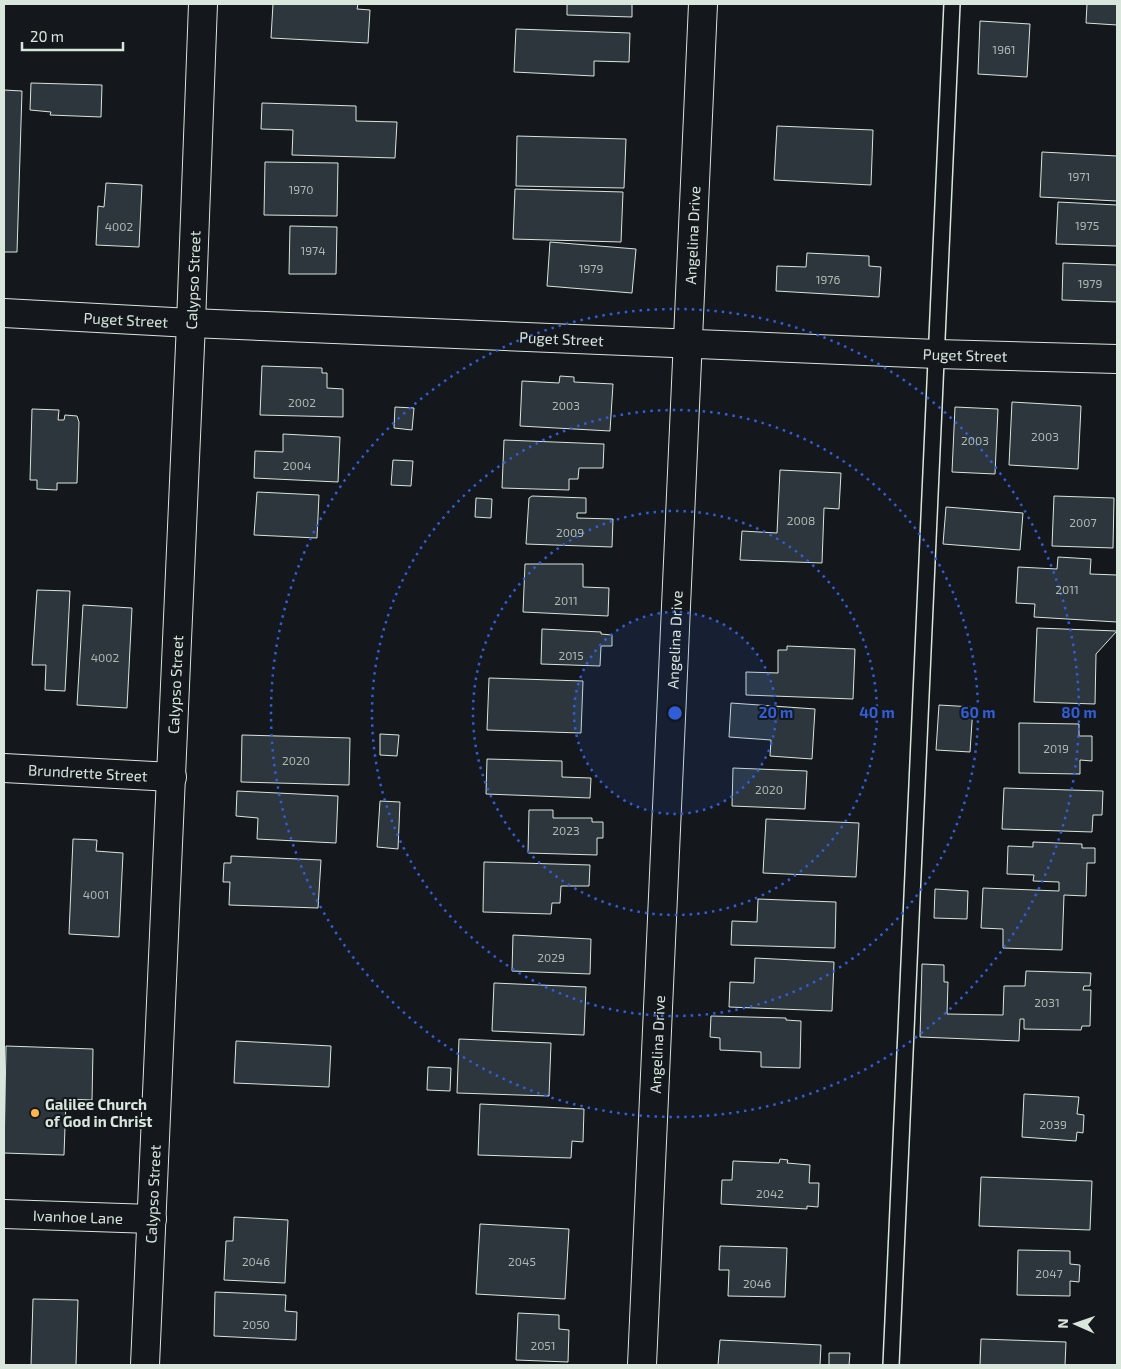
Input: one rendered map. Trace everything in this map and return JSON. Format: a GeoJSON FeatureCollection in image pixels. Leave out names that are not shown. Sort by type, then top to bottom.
{"type":"FeatureCollection","features":[{"type":"Feature","properties":{"kind":"street","name":"Calypso Street"},"geometry":{"type":"LineString","coordinates":[[145,1365],[192,323],[203,4]]}},
{"type":"Feature","properties":{"kind":"street","name":"Angelina Drive"},"geometry":{"type":"LineString","coordinates":[[642,1365],[672,724],[686,343],[702,4]]}},
{"type":"Feature","properties":{"kind":"street","name":"Puget Street"},"geometry":{"type":"LineString","coordinates":[[4,313],[192,323],[937,354],[1117,359]]}},
{"type":"Feature","properties":{"kind":"street","name":"Brundrette Street"},"geometry":{"type":"LineString","coordinates":[[4,768],[172,777]]}},
{"type":"Feature","properties":{"kind":"street","name":"Ivanhoe Lane"},"geometry":{"type":"LineString","coordinates":[[4,1214],[152,1219]]}},
{"type":"Feature","properties":{"kind":"lane"},"geometry":{"type":"LineString","coordinates":[[891,1365],[952,4]]}},
{"type":"Feature","properties":{"kind":"building"},"geometry":{"type":"Polygon","coordinates":[[[273,4],[358,4],[357,9],[370,10],[368,43],[271,38],[273,4]]]}},
{"type":"Feature","properties":{"kind":"building"},"geometry":{"type":"Polygon","coordinates":[[[567,4],[632,4],[632,17],[567,15],[567,4]]]}},
{"type":"Feature","properties":{"kind":"building"},"geometry":{"type":"Polygon","coordinates":[[[1087,4],[1117,4],[1117,25],[1086,23],[1087,4]]]}},
{"type":"Feature","properties":{"kind":"building"},"geometry":{"type":"Polygon","coordinates":[[[980,21],[1030,24],[1027,77],[978,74],[980,21]]]}},
{"type":"Feature","properties":{"kind":"building"},"geometry":{"type":"Polygon","coordinates":[[[516,29],[630,33],[629,62],[594,61],[594,76],[514,72],[516,29]]]}},
{"type":"Feature","properties":{"kind":"building"},"geometry":{"type":"Polygon","coordinates":[[[31,83],[102,85],[101,117],[50,115],[51,112],[30,110],[31,83]]]}},
{"type":"Feature","properties":{"kind":"building"},"geometry":{"type":"Polygon","coordinates":[[[4,90],[22,91],[17,252],[4,252],[4,90]]]}},
{"type":"Feature","properties":{"kind":"building"},"geometry":{"type":"Polygon","coordinates":[[[262,103],[356,106],[356,121],[397,122],[395,158],[292,155],[293,130],[261,129],[262,103]]]}},
{"type":"Feature","properties":{"kind":"building"},"geometry":{"type":"Polygon","coordinates":[[[777,126],[873,130],[871,185],[774,180],[777,126]]]}},
{"type":"Feature","properties":{"kind":"building"},"geometry":{"type":"Polygon","coordinates":[[[517,136],[626,139],[624,188],[516,186],[517,136]]]}},
{"type":"Feature","properties":{"kind":"building"},"geometry":{"type":"Polygon","coordinates":[[[1042,152],[1117,156],[1117,201],[1040,197],[1042,152]]]}},
{"type":"Feature","properties":{"kind":"building"},"geometry":{"type":"Polygon","coordinates":[[[265,162],[338,163],[337,216],[264,215],[265,162]]]}},
{"type":"Feature","properties":{"kind":"building"},"geometry":{"type":"Polygon","coordinates":[[[106,183],[142,185],[139,247],[96,245],[98,206],[104,207],[106,183]]]}},
{"type":"Feature","properties":{"kind":"building"},"geometry":{"type":"Polygon","coordinates":[[[515,189],[623,192],[621,242],[513,239],[515,189]]]}},
{"type":"Feature","properties":{"kind":"building"},"geometry":{"type":"Polygon","coordinates":[[[1058,202],[1117,205],[1117,246],[1056,244],[1058,202]]]}},
{"type":"Feature","properties":{"kind":"building"},"geometry":{"type":"Polygon","coordinates":[[[290,226],[337,227],[336,274],[289,274],[290,226]]]}},
{"type":"Feature","properties":{"kind":"building"},"geometry":{"type":"Polygon","coordinates":[[[550,242],[636,249],[632,293],[547,286],[550,242]]]}},
{"type":"Feature","properties":{"kind":"building"},"geometry":{"type":"Polygon","coordinates":[[[807,253],[869,256],[869,266],[881,267],[879,297],[776,291],[777,266],[806,267],[807,253]]]}},
{"type":"Feature","properties":{"kind":"building"},"geometry":{"type":"Polygon","coordinates":[[[1063,263],[1117,265],[1117,302],[1062,300],[1063,263]]]}},
{"type":"Feature","properties":{"kind":"building"},"geometry":{"type":"Polygon","coordinates":[[[262,366],[322,368],[322,373],[327,373],[327,388],[343,389],[343,417],[260,415],[262,366]]]}},
{"type":"Feature","properties":{"kind":"building"},"geometry":{"type":"Polygon","coordinates":[[[560,376],[574,377],[574,382],[613,384],[610,431],[520,426],[522,381],[559,383],[560,376]]]}},
{"type":"Feature","properties":{"kind":"building"},"geometry":{"type":"Polygon","coordinates":[[[1012,402],[1081,406],[1078,469],[1009,465],[1012,402]]]}},
{"type":"Feature","properties":{"kind":"building"},"geometry":{"type":"Polygon","coordinates":[[[395,407],[414,408],[412,430],[394,428],[395,407]]]}},
{"type":"Feature","properties":{"kind":"building"},"geometry":{"type":"Polygon","coordinates":[[[955,407],[998,409],[995,474],[952,472],[955,407]]]}},
{"type":"Feature","properties":{"kind":"building"},"geometry":{"type":"Polygon","coordinates":[[[32,409],[59,410],[58,420],[64,420],[65,415],[77,416],[79,422],[77,483],[57,483],[57,490],[37,489],[37,480],[30,480],[32,409]]]}},
{"type":"Feature","properties":{"kind":"building"},"geometry":{"type":"Polygon","coordinates":[[[283,434],[340,437],[338,482],[254,478],[255,451],[283,452],[283,434]]]}},
{"type":"Feature","properties":{"kind":"building"},"geometry":{"type":"Polygon","coordinates":[[[504,440],[604,444],[603,468],[579,468],[578,479],[569,479],[569,490],[502,488],[504,440]]]}},
{"type":"Feature","properties":{"kind":"building"},"geometry":{"type":"Polygon","coordinates":[[[393,460],[413,461],[411,486],[391,485],[393,460]]]}},
{"type":"Feature","properties":{"kind":"building"},"geometry":{"type":"Polygon","coordinates":[[[780,470],[841,473],[839,509],[824,508],[822,563],[740,560],[742,531],[777,533],[780,470]]]}},
{"type":"Feature","properties":{"kind":"building"},"geometry":{"type":"Polygon","coordinates":[[[257,492],[319,495],[317,538],[254,535],[257,492]]]}},
{"type":"Feature","properties":{"kind":"building"},"geometry":{"type":"Polygon","coordinates":[[[532,496],[586,498],[586,513],[577,513],[577,518],[613,519],[612,547],[526,544],[529,498],[532,496]]]}},
{"type":"Feature","properties":{"kind":"building"},"geometry":{"type":"Polygon","coordinates":[[[1054,496],[1114,498],[1113,548],[1052,546],[1054,496]]]}},
{"type":"Feature","properties":{"kind":"building"},"geometry":{"type":"Polygon","coordinates":[[[476,498],[492,499],[491,518],[475,517],[476,498]]]}},
{"type":"Feature","properties":{"kind":"building"},"geometry":{"type":"Polygon","coordinates":[[[946,507],[1023,513],[1020,550],[943,544],[946,507]]]}},
{"type":"Feature","properties":{"kind":"building"},"geometry":{"type":"Polygon","coordinates":[[[1058,557],[1091,559],[1090,574],[1117,575],[1117,622],[1034,617],[1035,604],[1016,603],[1018,567],[1057,569],[1058,557]]]}},
{"type":"Feature","properties":{"kind":"building"},"geometry":{"type":"Polygon","coordinates":[[[525,564],[583,564],[583,587],[609,588],[608,616],[523,612],[525,564]]]}},
{"type":"Feature","properties":{"kind":"building"},"geometry":{"type":"Polygon","coordinates":[[[37,590],[70,591],[65,691],[45,690],[46,665],[32,665],[37,590]]]}},
{"type":"Feature","properties":{"kind":"building"},"geometry":{"type":"Polygon","coordinates":[[[83,605],[132,608],[127,708],[77,705],[83,605]]]}},
{"type":"Feature","properties":{"kind":"building"},"geometry":{"type":"Polygon","coordinates":[[[1037,628],[1117,631],[1096,654],[1095,704],[1034,702],[1037,628]]]}},
{"type":"Feature","properties":{"kind":"building"},"geometry":{"type":"Polygon","coordinates":[[[542,629],[601,632],[601,634],[612,635],[612,646],[601,646],[600,666],[541,664],[542,629]]]}},
{"type":"Feature","properties":{"kind":"building"},"geometry":{"type":"Polygon","coordinates":[[[787,646],[855,649],[853,699],[746,695],[746,672],[778,673],[778,650],[787,650],[787,646]]]}},
{"type":"Feature","properties":{"kind":"building"},"geometry":{"type":"Polygon","coordinates":[[[489,678],[583,681],[581,733],[487,730],[489,678]]]}},
{"type":"Feature","properties":{"kind":"building"},"geometry":{"type":"Polygon","coordinates":[[[731,703],[815,709],[812,759],[770,756],[771,740],[729,737],[731,703]]]}},
{"type":"Feature","properties":{"kind":"building"},"geometry":{"type":"Polygon","coordinates":[[[939,705],[973,707],[970,752],[936,750],[939,705]]]}},
{"type":"Feature","properties":{"kind":"building"},"geometry":{"type":"Polygon","coordinates":[[[1019,723],[1079,724],[1079,736],[1092,736],[1092,761],[1080,760],[1080,774],[1019,773],[1019,723]]]}},
{"type":"Feature","properties":{"kind":"building"},"geometry":{"type":"Polygon","coordinates":[[[380,734],[399,735],[397,756],[380,755],[380,734]]]}},
{"type":"Feature","properties":{"kind":"building"},"geometry":{"type":"Polygon","coordinates":[[[242,735],[350,738],[349,785],[241,782],[242,735]]]}},
{"type":"Feature","properties":{"kind":"building"},"geometry":{"type":"Polygon","coordinates":[[[487,759],[562,761],[562,777],[591,778],[590,798],[486,794],[487,759]]]}},
{"type":"Feature","properties":{"kind":"building"},"geometry":{"type":"Polygon","coordinates":[[[733,768],[807,771],[805,809],[732,806],[733,768]]]}},
{"type":"Feature","properties":{"kind":"building"},"geometry":{"type":"Polygon","coordinates":[[[1004,788],[1103,791],[1102,815],[1093,815],[1092,832],[1002,829],[1004,788]]]}},
{"type":"Feature","properties":{"kind":"building"},"geometry":{"type":"Polygon","coordinates":[[[237,791],[338,796],[336,843],[257,839],[258,818],[236,816],[237,791]]]}},
{"type":"Feature","properties":{"kind":"building"},"geometry":{"type":"Polygon","coordinates":[[[380,801],[400,802],[398,849],[377,847],[380,801]]]}},
{"type":"Feature","properties":{"kind":"building"},"geometry":{"type":"Polygon","coordinates":[[[529,810],[553,810],[553,818],[592,818],[592,822],[603,822],[603,838],[597,838],[597,855],[528,853],[529,810]]]}},
{"type":"Feature","properties":{"kind":"building"},"geometry":{"type":"Polygon","coordinates":[[[766,819],[859,823],[856,877],[763,873],[766,819]]]}},
{"type":"Feature","properties":{"kind":"building"},"geometry":{"type":"Polygon","coordinates":[[[73,839],[97,840],[96,851],[123,853],[119,937],[69,934],[73,839]]]}},
{"type":"Feature","properties":{"kind":"building"},"geometry":{"type":"Polygon","coordinates":[[[1033,842],[1082,844],[1082,848],[1095,848],[1095,863],[1087,863],[1086,896],[1064,895],[1062,950],[1003,948],[1003,929],[981,928],[983,888],[1059,891],[1059,882],[1033,881],[1034,875],[1007,874],[1008,846],[1033,847],[1033,842]]]}},
{"type":"Feature","properties":{"kind":"building"},"geometry":{"type":"Polygon","coordinates":[[[231,856],[321,860],[318,908],[229,905],[230,882],[223,882],[224,863],[231,863],[231,856]]]}},
{"type":"Feature","properties":{"kind":"building"},"geometry":{"type":"Polygon","coordinates":[[[484,862],[590,865],[589,886],[561,886],[560,903],[552,903],[551,914],[483,912],[484,862]]]}},
{"type":"Feature","properties":{"kind":"building"},"geometry":{"type":"Polygon","coordinates":[[[935,889],[968,891],[967,919],[934,918],[935,889]]]}},
{"type":"Feature","properties":{"kind":"building"},"geometry":{"type":"Polygon","coordinates":[[[758,899],[836,902],[835,948],[731,945],[732,921],[757,922],[758,899]]]}},
{"type":"Feature","properties":{"kind":"building"},"geometry":{"type":"Polygon","coordinates":[[[513,935],[591,939],[590,974],[512,971],[513,935]]]}},
{"type":"Feature","properties":{"kind":"building"},"geometry":{"type":"Polygon","coordinates":[[[755,958],[834,962],[832,1011],[729,1007],[730,982],[754,983],[755,958]]]}},
{"type":"Feature","properties":{"kind":"building"},"geometry":{"type":"Polygon","coordinates":[[[922,964],[944,965],[944,982],[948,982],[947,1014],[1003,1015],[1004,986],[1025,986],[1026,971],[1091,973],[1090,986],[1084,986],[1083,990],[1091,990],[1090,1026],[1082,1026],[1081,1030],[1024,1029],[1024,1019],[1020,1019],[1019,1041],[920,1037],[922,964]]]}},
{"type":"Feature","properties":{"kind":"building"},"geometry":{"type":"Polygon","coordinates":[[[494,983],[586,987],[584,1035],[492,1031],[494,983]]]}},
{"type":"Feature","properties":{"kind":"building"},"geometry":{"type":"Polygon","coordinates":[[[711,1016],[786,1018],[786,1020],[801,1021],[800,1068],[761,1067],[761,1052],[720,1050],[720,1038],[710,1037],[711,1016]]]}},
{"type":"Feature","properties":{"kind":"building"},"geometry":{"type":"Polygon","coordinates":[[[459,1039],[551,1043],[549,1096],[457,1093],[459,1039]]]}},
{"type":"Feature","properties":{"kind":"building"},"geometry":{"type":"Polygon","coordinates":[[[236,1041],[331,1046],[329,1087],[234,1083],[236,1041]]]}},
{"type":"Feature","properties":{"kind":"building","name":"Galilee Church of God in Christ"},"geometry":{"type":"Polygon","coordinates":[[[6,1046],[93,1049],[92,1100],[66,1099],[64,1155],[4,1153],[6,1046]]]}},
{"type":"Feature","properties":{"kind":"building"},"geometry":{"type":"Polygon","coordinates":[[[428,1067],[451,1068],[450,1091],[427,1090],[428,1067]]]}},
{"type":"Feature","properties":{"kind":"building"},"geometry":{"type":"Polygon","coordinates":[[[1024,1094],[1079,1097],[1077,1114],[1084,1115],[1083,1133],[1077,1132],[1076,1141],[1022,1137],[1024,1094]]]}},
{"type":"Feature","properties":{"kind":"building"},"geometry":{"type":"Polygon","coordinates":[[[480,1104],[584,1109],[583,1142],[572,1141],[571,1158],[478,1155],[480,1104]]]}},
{"type":"Feature","properties":{"kind":"building"},"geometry":{"type":"Polygon","coordinates":[[[780,1159],[788,1160],[787,1163],[810,1165],[809,1183],[819,1183],[818,1207],[807,1206],[807,1209],[721,1204],[722,1180],[732,1180],[733,1161],[779,1163],[780,1159]]]}},
{"type":"Feature","properties":{"kind":"building"},"geometry":{"type":"Polygon","coordinates":[[[981,1177],[1092,1181],[1090,1230],[979,1226],[981,1177]]]}},
{"type":"Feature","properties":{"kind":"building"},"geometry":{"type":"Polygon","coordinates":[[[234,1217],[288,1220],[285,1283],[224,1280],[226,1241],[233,1241],[234,1217]]]}},
{"type":"Feature","properties":{"kind":"building"},"geometry":{"type":"Polygon","coordinates":[[[480,1224],[569,1229],[565,1299],[476,1294],[480,1224]]]}},
{"type":"Feature","properties":{"kind":"building"},"geometry":{"type":"Polygon","coordinates":[[[720,1246],[787,1248],[785,1297],[728,1296],[729,1270],[719,1270],[720,1246]]]}},
{"type":"Feature","properties":{"kind":"building"},"geometry":{"type":"Polygon","coordinates":[[[1018,1250],[1070,1251],[1070,1264],[1080,1265],[1079,1282],[1070,1281],[1070,1296],[1017,1295],[1018,1250]]]}},
{"type":"Feature","properties":{"kind":"building"},"geometry":{"type":"Polygon","coordinates":[[[215,1292],[286,1295],[285,1311],[297,1312],[296,1340],[214,1336],[215,1292]]]}},
{"type":"Feature","properties":{"kind":"building"},"geometry":{"type":"Polygon","coordinates":[[[33,1299],[78,1300],[76,1365],[31,1365],[33,1299]]]}},
{"type":"Feature","properties":{"kind":"building"},"geometry":{"type":"Polygon","coordinates":[[[518,1313],[559,1315],[559,1329],[569,1330],[568,1362],[516,1360],[518,1313]]]}},
{"type":"Feature","properties":{"kind":"building"},"geometry":{"type":"Polygon","coordinates":[[[981,1339],[1066,1342],[1065,1365],[980,1365],[981,1339]]]}},
{"type":"Feature","properties":{"kind":"building"},"geometry":{"type":"Polygon","coordinates":[[[720,1340],[821,1345],[820,1365],[718,1365],[720,1340]]]}},
{"type":"Feature","properties":{"kind":"building"},"geometry":{"type":"Polygon","coordinates":[[[829,1353],[850,1353],[849,1365],[829,1365],[829,1353]]]}},
{"type":"Feature","properties":{"kind":"place","name":"Galilee Church of God in Christ"},"geometry":{"type":"Point","coordinates":[35,1113]}}]}
